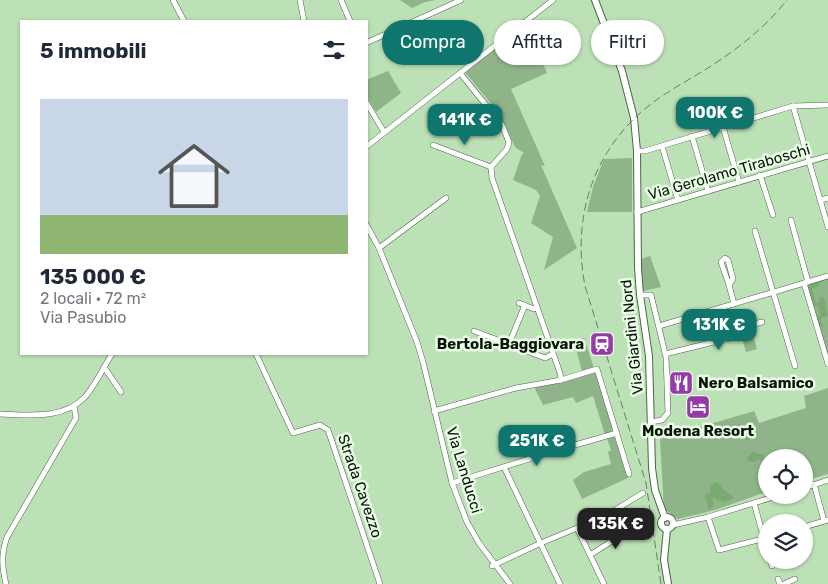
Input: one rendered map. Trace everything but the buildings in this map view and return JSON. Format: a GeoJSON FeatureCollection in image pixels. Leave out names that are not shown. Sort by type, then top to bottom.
{"type":"FeatureCollection","features":[{"type":"Feature","properties":{"kind":"main road","name":"Via Giardini Nord"},"geometry":{"type":"LineString","coordinates":[[595,0],[615,50],[634,118],[637,151],[637,254],[640,295],[649,356],[652,468],[655,490],[665,518]]}},
{"type":"Feature","properties":{"kind":"main road","name":"Via Giardini Nord"},"geometry":{"type":"LineString","coordinates":[[665,518],[670,518],[673,521],[673,525]]}},
{"type":"Feature","properties":{"kind":"main road","name":"Via Giardini Nord"},"geometry":{"type":"LineString","coordinates":[[665,518],[661,524],[662,527],[667,529],[664,560],[667,583]]}},
{"type":"Feature","properties":{"kind":"main road"},"geometry":{"type":"LineString","coordinates":[[667,529],[673,525]]}},
{"type":"Feature","properties":{"kind":"street"},"geometry":{"type":"LineString","coordinates":[[173,0],[183,20]]}},
{"type":"Feature","properties":{"kind":"street"},"geometry":{"type":"LineString","coordinates":[[300,0],[304,20]]}},
{"type":"Feature","properties":{"kind":"street"},"geometry":{"type":"LineString","coordinates":[[342,0],[350,20]]}},
{"type":"Feature","properties":{"kind":"street"},"geometry":{"type":"LineString","coordinates":[[368,42],[460,0]]}},
{"type":"Feature","properties":{"kind":"street"},"geometry":{"type":"LineString","coordinates":[[368,145],[553,0]]}},
{"type":"Feature","properties":{"kind":"street"},"geometry":{"type":"LineString","coordinates":[[460,73],[502,125],[509,142],[507,150],[491,167],[492,178],[554,354],[561,380]]}},
{"type":"Feature","properties":{"kind":"street"},"geometry":{"type":"LineString","coordinates":[[368,105],[384,132]]}},
{"type":"Feature","properties":{"kind":"street"},"geometry":{"type":"LineString","coordinates":[[637,151],[645,151],[793,106],[828,105]]}},
{"type":"Feature","properties":{"kind":"street"},"geometry":{"type":"LineString","coordinates":[[793,106],[828,227]]}},
{"type":"Feature","properties":{"kind":"street"},"geometry":{"type":"LineString","coordinates":[[723,127],[739,182]]}},
{"type":"Feature","properties":{"kind":"street"},"geometry":{"type":"LineString","coordinates":[[692,136],[708,191]]}},
{"type":"Feature","properties":{"kind":"street"},"geometry":{"type":"LineString","coordinates":[[433,145],[491,167]]}},
{"type":"Feature","properties":{"kind":"street"},"geometry":{"type":"LineString","coordinates":[[662,146],[678,200]]}},
{"type":"Feature","properties":{"kind":"street","name":"Via Gerolamo Tiraboschi"},"geometry":{"type":"LineString","coordinates":[[637,212],[828,156]]}},
{"type":"Feature","properties":{"kind":"street"},"geometry":{"type":"LineString","coordinates":[[760,175],[773,215]]}},
{"type":"Feature","properties":{"kind":"street"},"geometry":{"type":"LineString","coordinates":[[379,248],[446,198]]}},
{"type":"Feature","properties":{"kind":"street"},"geometry":{"type":"LineString","coordinates":[[821,200],[828,198]]}},
{"type":"Feature","properties":{"kind":"street"},"geometry":{"type":"LineString","coordinates":[[790,220],[828,364]]}},
{"type":"Feature","properties":{"kind":"street","name":"Via Landucci"},"geometry":{"type":"LineString","coordinates":[[368,228],[379,248],[417,342],[452,483],[467,522],[494,565],[510,584]]}},
{"type":"Feature","properties":{"kind":"street"},"geometry":{"type":"LineString","coordinates":[[755,231],[795,366]]}},
{"type":"Feature","properties":{"kind":"street"},"geometry":{"type":"LineString","coordinates":[[659,326],[828,276]]}},
{"type":"Feature","properties":{"kind":"street"},"geometry":{"type":"LineString","coordinates":[[729,286],[734,304]]}},
{"type":"Feature","properties":{"kind":"street"},"geometry":{"type":"LineString","coordinates":[[640,295],[651,295],[665,354],[668,413],[662,420],[651,422]]}},
{"type":"Feature","properties":{"kind":"street"},"geometry":{"type":"LineString","coordinates":[[509,344],[522,304],[534,309],[538,308]]}},
{"type":"Feature","properties":{"kind":"street"},"geometry":{"type":"LineString","coordinates":[[665,354],[734,337],[740,328],[762,322]]}},
{"type":"Feature","properties":{"kind":"street"},"geometry":{"type":"LineString","coordinates":[[474,331],[545,358],[554,354]]}},
{"type":"Feature","properties":{"kind":"street"},"geometry":{"type":"LineString","coordinates":[[0,414],[40,415],[60,412],[74,406],[90,389],[111,355]]}},
{"type":"Feature","properties":{"kind":"street","name":"Strada Cavezzo"},"geometry":{"type":"LineString","coordinates":[[256,355],[293,433],[320,425],[328,430],[380,584]]}},
{"type":"Feature","properties":{"kind":"street"},"geometry":{"type":"LineString","coordinates":[[104,367],[121,392]]}},
{"type":"Feature","properties":{"kind":"street"},"geometry":{"type":"LineString","coordinates":[[434,411],[516,388],[561,380],[597,370],[629,474]]}},
{"type":"Feature","properties":{"kind":"street"},"geometry":{"type":"LineString","coordinates":[[6,584],[2,568],[2,552],[7,537],[76,418],[74,406]]}},
{"type":"Feature","properties":{"kind":"street"},"geometry":{"type":"LineString","coordinates":[[452,483],[617,433]]}},
{"type":"Feature","properties":{"kind":"street"},"geometry":{"type":"LineString","coordinates":[[504,467],[560,584]]}},
{"type":"Feature","properties":{"kind":"street"},"geometry":{"type":"LineString","coordinates":[[813,524],[826,520],[814,484],[828,480]]}},
{"type":"Feature","properties":{"kind":"street"},"geometry":{"type":"LineString","coordinates":[[494,565],[541,543],[578,530],[643,493]]}},
{"type":"Feature","properties":{"kind":"street"},"geometry":{"type":"LineString","coordinates":[[673,525],[708,518],[758,502]]}},
{"type":"Feature","properties":{"kind":"street"},"geometry":{"type":"LineString","coordinates":[[754,503],[758,516]]}},
{"type":"Feature","properties":{"kind":"street"},"geometry":{"type":"LineString","coordinates":[[708,518],[717,549],[719,550],[758,540]]}},
{"type":"Feature","properties":{"kind":"street"},"geometry":{"type":"LineString","coordinates":[[590,555],[631,529]]}},
{"type":"Feature","properties":{"kind":"street"},"geometry":{"type":"LineString","coordinates":[[578,530],[604,584]]}},
{"type":"Feature","properties":{"kind":"street"},"geometry":{"type":"LineString","coordinates":[[784,584],[796,579]]}},
{"type":"Feature","properties":{"kind":"green space"},"geometry":{"type":"Polygon","coordinates":[[[400,0],[436,0],[425,2],[412,8],[400,0]]]}},
{"type":"Feature","properties":{"kind":"green space"},"geometry":{"type":"Polygon","coordinates":[[[494,49],[494,65],[544,65],[547,73],[511,89],[545,166],[541,165],[577,248],[544,270],[553,237],[531,223],[540,196],[536,190],[513,180],[524,153],[515,147],[500,115],[465,72],[474,65],[484,65],[484,57],[494,49]]]}},
{"type":"Feature","properties":{"kind":"green space"},"geometry":{"type":"Polygon","coordinates":[[[388,71],[401,93],[376,112],[368,98],[368,79],[388,71]]]}},
{"type":"Feature","properties":{"kind":"green space"},"geometry":{"type":"Polygon","coordinates":[[[632,158],[632,212],[587,212],[593,187],[604,159],[632,158]]]}},
{"type":"Feature","properties":{"kind":"green space"},"geometry":{"type":"Polygon","coordinates":[[[650,256],[661,287],[643,291],[641,259],[650,256]]]}},
{"type":"Feature","properties":{"kind":"green space"},"geometry":{"type":"Polygon","coordinates":[[[828,276],[828,363],[804,283],[828,276]]]}},
{"type":"Feature","properties":{"kind":"green space"},"geometry":{"type":"Polygon","coordinates":[[[818,280],[820,285],[812,289],[816,303],[819,302],[819,297],[824,298],[828,316],[820,318],[823,327],[819,327],[816,317],[821,315],[818,305],[813,306],[806,284],[818,280]]]}},
{"type":"Feature","properties":{"kind":"green space"},"geometry":{"type":"Polygon","coordinates":[[[751,329],[757,349],[746,352],[740,332],[751,329]]]}},
{"type":"Feature","properties":{"kind":"green space"},"geometry":{"type":"Polygon","coordinates":[[[584,338],[594,368],[582,371],[574,342],[584,338]]]}},
{"type":"Feature","properties":{"kind":"green space"},"geometry":{"type":"Polygon","coordinates":[[[594,373],[597,374],[613,428],[611,432],[605,435],[593,396],[576,403],[573,397],[543,405],[535,389],[537,386],[594,373]]]}},
{"type":"Feature","properties":{"kind":"green space"},"geometry":{"type":"Polygon","coordinates":[[[828,388],[828,474],[813,478],[813,449],[758,449],[758,495],[715,510],[678,519],[664,509],[660,439],[754,411],[759,423],[806,408],[804,396],[828,388]]]}},
{"type":"Feature","properties":{"kind":"green space"},"geometry":{"type":"Polygon","coordinates":[[[737,424],[747,430],[752,438],[748,441],[723,433],[724,428],[737,424]]]}},
{"type":"Feature","properties":{"kind":"green space"},"geometry":{"type":"Polygon","coordinates":[[[615,438],[628,478],[582,499],[573,480],[584,472],[611,464],[608,452],[611,450],[607,439],[615,438]]]}},
{"type":"Feature","properties":{"kind":"green space"},"geometry":{"type":"Polygon","coordinates":[[[752,452],[758,454],[758,460],[754,462],[748,461],[747,458],[752,452]]]}},
{"type":"Feature","properties":{"kind":"green space"},"geometry":{"type":"Polygon","coordinates":[[[716,482],[734,497],[724,502],[713,498],[713,506],[710,510],[705,495],[711,492],[710,486],[716,482]]]}},
{"type":"Feature","properties":{"kind":"railway"},"geometry":{"type":"LineString","coordinates":[[661,584],[646,483],[585,286],[582,259],[585,207],[592,183],[603,160],[617,138],[634,119],[655,101],[737,48],[769,21],[787,0]]}},
{"type":"Feature","properties":{"kind":"place","name":"Bertola-Baggiovara"},"geometry":{"type":"Point","coordinates":[602,344]}},
{"type":"Feature","properties":{"kind":"place","name":"Nero Balsamico"},"geometry":{"type":"Point","coordinates":[681,383]}},
{"type":"Feature","properties":{"kind":"place","name":"Modena Resort"},"geometry":{"type":"Point","coordinates":[698,407]}}]}
